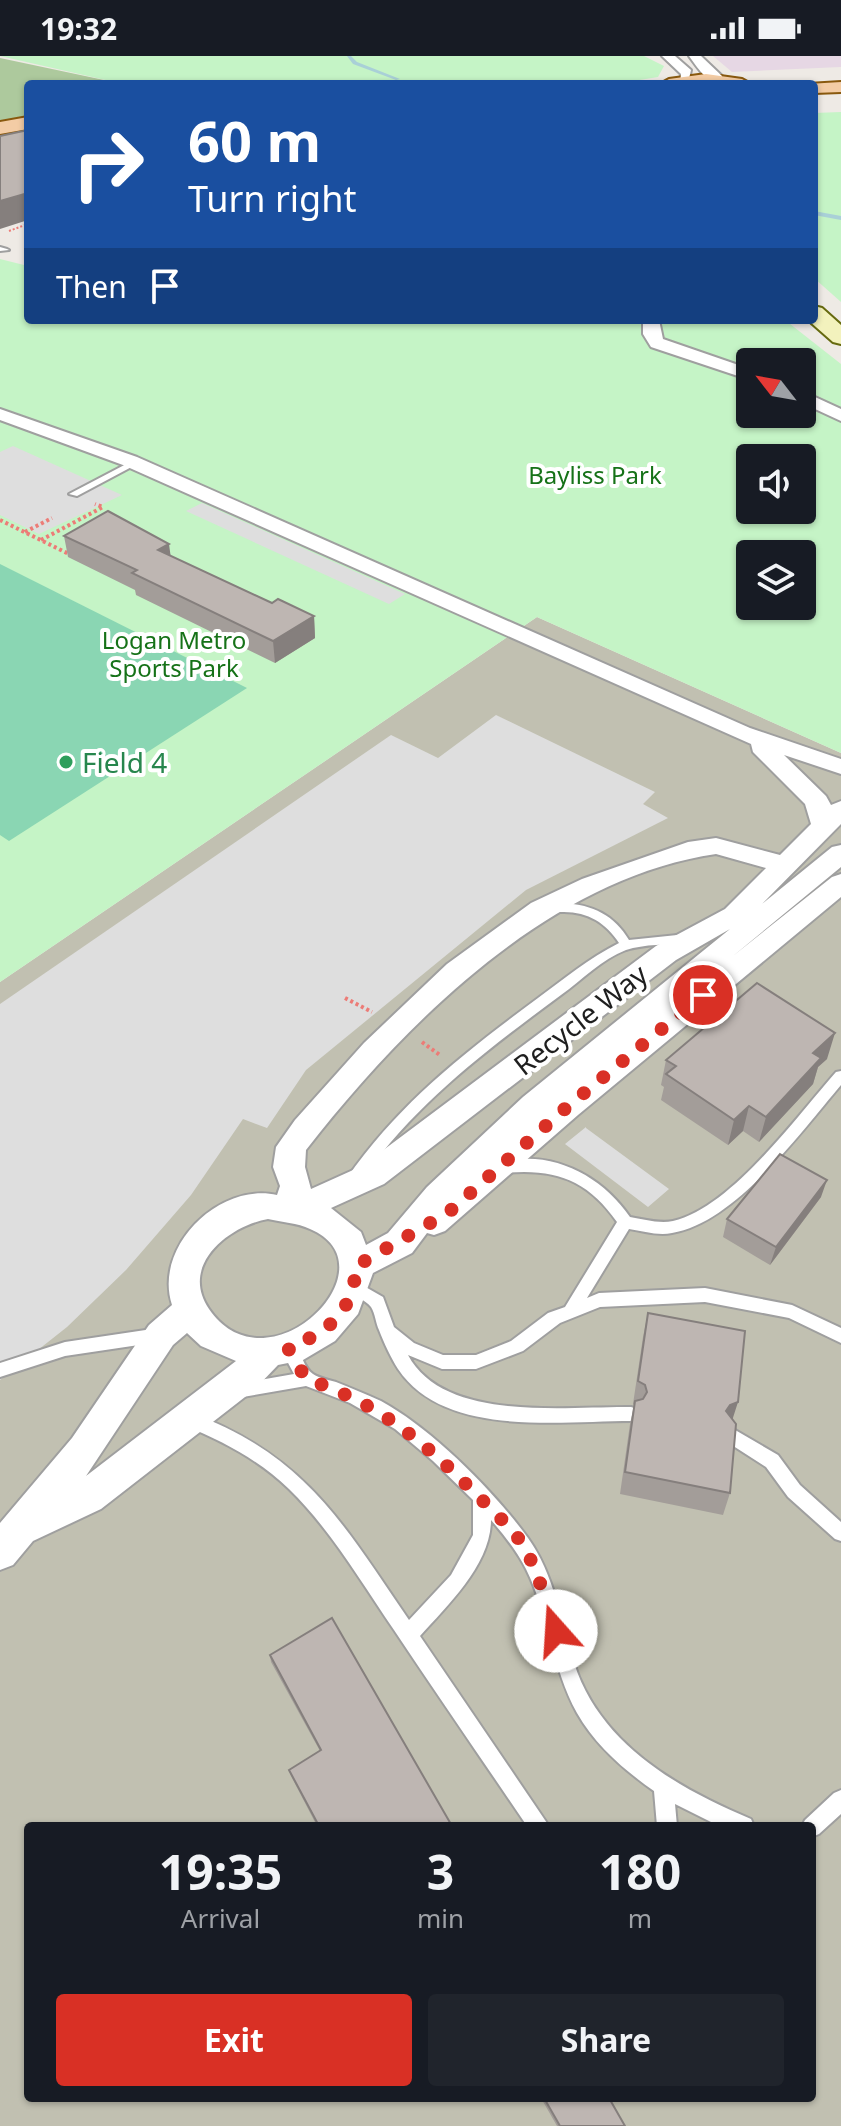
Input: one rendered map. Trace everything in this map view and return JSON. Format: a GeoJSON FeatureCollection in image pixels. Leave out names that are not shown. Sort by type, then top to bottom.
{"type":"FeatureCollection","features":[{"type":"Feature","properties":{"kind":"main road"},"geometry":{"type":"LineString","coordinates":[[703,80],[723,80]]}},
{"type":"Feature","properties":{"kind":"main road"},"geometry":{"type":"LineString","coordinates":[[818,88],[841,87]]}},
{"type":"Feature","properties":{"kind":"main road"},"geometry":{"type":"LineString","coordinates":[[818,96],[841,96]]}},
{"type":"Feature","properties":{"kind":"main road"},"geometry":{"type":"LineString","coordinates":[[0,128],[24,124]]}},
{"type":"Feature","properties":{"kind":"main road"},"geometry":{"type":"LineString","coordinates":[[0,136],[24,132]]}},
{"type":"Feature","properties":{"kind":"street"},"geometry":{"type":"LineString","coordinates":[[668,56],[687,73],[676,80]]}},
{"type":"Feature","properties":{"kind":"street"},"geometry":{"type":"LineString","coordinates":[[695,56],[707,72],[718,79]]}},
{"type":"Feature","properties":{"kind":"street"},"geometry":{"type":"LineString","coordinates":[[818,317],[841,337]]}},
{"type":"Feature","properties":{"kind":"street"},"geometry":{"type":"LineString","coordinates":[[651,324],[651,334],[657,343],[736,370]]}},
{"type":"Feature","properties":{"kind":"street"},"geometry":{"type":"LineString","coordinates":[[816,403],[841,416]]}},
{"type":"Feature","properties":{"kind":"street"},"geometry":{"type":"LineString","coordinates":[[0,414],[135,463],[751,740],[841,786]]}},
{"type":"Feature","properties":{"kind":"street"},"geometry":{"type":"LineString","coordinates":[[751,740],[841,767]]}},
{"type":"Feature","properties":{"kind":"street"},"geometry":{"type":"LineString","coordinates":[[751,740],[833,817]]}},
{"type":"Feature","properties":{"kind":"street","name":"Recycle Way"},"geometry":{"type":"LineString","coordinates":[[296,1208],[373,1175],[666,953],[735,915],[833,817]]}},
{"type":"Feature","properties":{"kind":"street"},"geometry":{"type":"LineString","coordinates":[[296,1208],[296,1186],[289,1167],[291,1147],[306,1128],[374,1051],[457,971],[540,909],[591,885],[688,850],[716,846],[786,865]]}},
{"type":"Feature","properties":{"kind":"street"},"geometry":{"type":"LineString","coordinates":[[400,1243],[438,1196],[534,1105],[841,853]]}},
{"type":"Feature","properties":{"kind":"street"},"geometry":{"type":"LineString","coordinates":[[356,1277],[400,1243],[449,1212],[567,1107],[841,883]]}},
{"type":"Feature","properties":{"kind":"street"},"geometry":{"type":"LineString","coordinates":[[11,1540],[88,1497],[278,1349],[332,1325],[346,1308],[356,1277],[350,1245],[336,1228],[317,1214],[296,1208],[268,1206],[243,1210],[218,1223],[198,1240],[186,1263],[183,1287],[189,1311],[202,1328],[220,1341],[243,1349],[278,1349]]}},
{"type":"Feature","properties":{"kind":"street"},"geometry":{"type":"LineString","coordinates":[[11,1540],[85,1450],[161,1335],[189,1311]]}},
{"type":"Feature","properties":{"kind":"lane"},"geometry":{"type":"LineString","coordinates":[[74,494],[135,463]]}},
{"type":"Feature","properties":{"kind":"lane"},"geometry":{"type":"LineString","coordinates":[[540,909],[570,906],[593,911],[609,920],[626,945]]}},
{"type":"Feature","properties":{"kind":"lane"},"geometry":{"type":"LineString","coordinates":[[352,1183],[370,1152],[413,1103],[604,956],[626,945],[694,938]]}},
{"type":"Feature","properties":{"kind":"lane"},"geometry":{"type":"LineString","coordinates":[[625,1222],[671,1228],[710,1212],[757,1168],[841,1076]]}},
{"type":"Feature","properties":{"kind":"lane"},"geometry":{"type":"LineString","coordinates":[[501,1167],[531,1163],[556,1166],[589,1182],[613,1202],[625,1222]]}},
{"type":"Feature","properties":{"kind":"lane"},"geometry":{"type":"LineString","coordinates":[[570,1312],[625,1222]]}},
{"type":"Feature","properties":{"kind":"lane"},"geometry":{"type":"LineString","coordinates":[[356,1277],[377,1302],[397,1357],[425,1386],[452,1405],[481,1413],[631,1414]]}},
{"type":"Feature","properties":{"kind":"lane"},"geometry":{"type":"LineString","coordinates":[[387,1331],[408,1348],[442,1362],[476,1362],[517,1346],[554,1318],[599,1300],[705,1295],[792,1312],[841,1336]]}},
{"type":"Feature","properties":{"kind":"lane"},"geometry":{"type":"LineString","coordinates":[[0,1370],[65,1349],[161,1335]]}},
{"type":"Feature","properties":{"kind":"lane"},"geometry":{"type":"LineString","coordinates":[[278,1349],[306,1379]]}},
{"type":"Feature","properties":{"kind":"lane"},"geometry":{"type":"LineString","coordinates":[[225,1391],[249,1391],[275,1382],[306,1379],[349,1393],[387,1414],[446,1464],[525,1548],[547,1604],[572,1685],[589,1714],[614,1746],[702,1811],[733,1822]]}},
{"type":"Feature","properties":{"kind":"lane"},"geometry":{"type":"LineString","coordinates":[[188,1420],[249,1445],[298,1483],[341,1534],[536,1822]]}},
{"type":"Feature","properties":{"kind":"lane"},"geometry":{"type":"LineString","coordinates":[[730,1435],[772,1461],[794,1491],[841,1533]]}},
{"type":"Feature","properties":{"kind":"lane"},"geometry":{"type":"LineString","coordinates":[[408,1635],[457,1581],[482,1536],[482,1500]]}},
{"type":"Feature","properties":{"kind":"lane"},"geometry":{"type":"LineString","coordinates":[[663,1785],[667,1822]]}},
{"type":"Feature","properties":{"kind":"lane"},"geometry":{"type":"LineString","coordinates":[[816,1823],[841,1800]]}},
{"type":"Feature","properties":{"kind":"path"},"geometry":{"type":"LineString","coordinates":[[0,233],[24,226]]}},
{"type":"Feature","properties":{"kind":"path"},"geometry":{"type":"LineString","coordinates":[[40,540],[103,507],[95,504]]}},
{"type":"Feature","properties":{"kind":"path"},"geometry":{"type":"LineString","coordinates":[[24,532],[52,518]]}},
{"type":"Feature","properties":{"kind":"path"},"geometry":{"type":"LineString","coordinates":[[0,520],[72,555]]}},
{"type":"Feature","properties":{"kind":"shaded area"},"geometry":{"type":"Polygon","coordinates":[[[713,56],[841,56],[841,67],[732,72],[713,56]]]}},
{"type":"Feature","properties":{"kind":"shaded area"},"geometry":{"type":"Polygon","coordinates":[[[13,446],[122,495],[39,534],[0,515],[0,452],[13,446]]]}},
{"type":"Feature","properties":{"kind":"shaded area"},"geometry":{"type":"Polygon","coordinates":[[[202,503],[405,594],[389,604],[186,511],[202,503]]]}},
{"type":"Feature","properties":{"kind":"shaded area"},"geometry":{"type":"Polygon","coordinates":[[[537,617],[841,753],[841,2126],[0,2126],[0,982],[537,617]]]}},
{"type":"Feature","properties":{"kind":"shaded area"},"geometry":{"type":"Polygon","coordinates":[[[496,715],[655,792],[643,804],[668,818],[526,890],[306,1070],[267,1128],[243,1119],[191,1195],[126,1270],[67,1327],[0,1380],[0,1004],[391,735],[438,758],[496,715]]]}},
{"type":"Feature","properties":{"kind":"shaded area"},"geometry":{"type":"Polygon","coordinates":[[[586,1127],[669,1189],[648,1207],[565,1144],[586,1127]]]}},
{"type":"Feature","properties":{"kind":"green space"},"geometry":{"type":"Polygon","coordinates":[[[0,56],[644,56],[664,66],[658,77],[639,80],[105,80],[0,56]]]}},
{"type":"Feature","properties":{"kind":"green space"},"geometry":{"type":"Polygon","coordinates":[[[0,58],[104,80],[24,80],[24,118],[0,121],[0,58]]]}},
{"type":"Feature","properties":{"kind":"green space"},"geometry":{"type":"Polygon","coordinates":[[[841,112],[841,302],[818,282],[818,113],[841,112]]]}},
{"type":"Feature","properties":{"kind":"green space"},"geometry":{"type":"Polygon","coordinates":[[[0,259],[24,265],[24,324],[790,324],[841,364],[841,753],[537,617],[0,982],[0,259]]]}},
{"type":"Feature","properties":{"kind":"green space","name":"Field 4"},"geometry":{"type":"Polygon","coordinates":[[[0,564],[247,688],[9,841],[0,835],[0,564]]]}},
{"type":"Feature","properties":{"kind":"building"},"geometry":{"type":"Polygon","coordinates":[[[24,131],[24,194],[0,201],[0,136],[24,131]]]}},
{"type":"Feature","properties":{"kind":"building"},"geometry":{"type":"Polygon","coordinates":[[[108,511],[169,544],[158,550],[272,603],[278,599],[314,616],[273,641],[132,573],[137,570],[64,536],[108,511]]]}},
{"type":"Feature","properties":{"kind":"building"},"geometry":{"type":"Polygon","coordinates":[[[757,983],[835,1033],[813,1053],[821,1058],[766,1117],[749,1106],[734,1120],[666,1074],[676,1066],[666,1060],[757,983]]]}},
{"type":"Feature","properties":{"kind":"building"},"geometry":{"type":"Polygon","coordinates":[[[780,1154],[827,1180],[776,1247],[727,1219],[780,1154]]]}},
{"type":"Feature","properties":{"kind":"building"},"geometry":{"type":"Polygon","coordinates":[[[648,1313],[745,1331],[738,1402],[726,1411],[736,1424],[730,1493],[625,1472],[635,1401],[643,1399],[647,1392],[645,1385],[638,1381],[648,1313]]]}},
{"type":"Feature","properties":{"kind":"building"},"geometry":{"type":"Polygon","coordinates":[[[332,1618],[450,1822],[317,1822],[289,1770],[321,1750],[270,1655],[332,1618]]]}},
{"type":"Feature","properties":{"kind":"building"},"geometry":{"type":"Polygon","coordinates":[[[546,2102],[611,2102],[625,2126],[560,2126],[546,2102]]]}},
{"type":"Feature","properties":{"kind":"waterway"},"geometry":{"type":"LineString","coordinates":[[349,56],[355,63],[398,79]]}},
{"type":"Feature","properties":{"kind":"waterway"},"geometry":{"type":"LineString","coordinates":[[818,214],[841,218]]}},
{"type":"Feature","properties":{"kind":"place","name":"Field 4"},"geometry":{"type":"Point","coordinates":[66,762]}},
{"type":"Feature","properties":{"kind":"route"},"geometry":{"type":"LineString","coordinates":[[556,1631],[525,1548],[494,1512],[446,1464],[387,1414],[349,1393],[306,1379],[288,1348],[311,1339],[332,1325],[346,1308],[355,1288],[356,1266],[418,1233],[449,1212],[567,1107],[703,995]]}},
{"type":"Feature","properties":{"kind":"park label","name":"Bayliss Park"},"geometry":{"type":"Point","coordinates":[595,474]}},
{"type":"Feature","properties":{"kind":"park label","name":"Logan Metro Sports Park"},"geometry":{"type":"Point","coordinates":[174,653]}}]}
